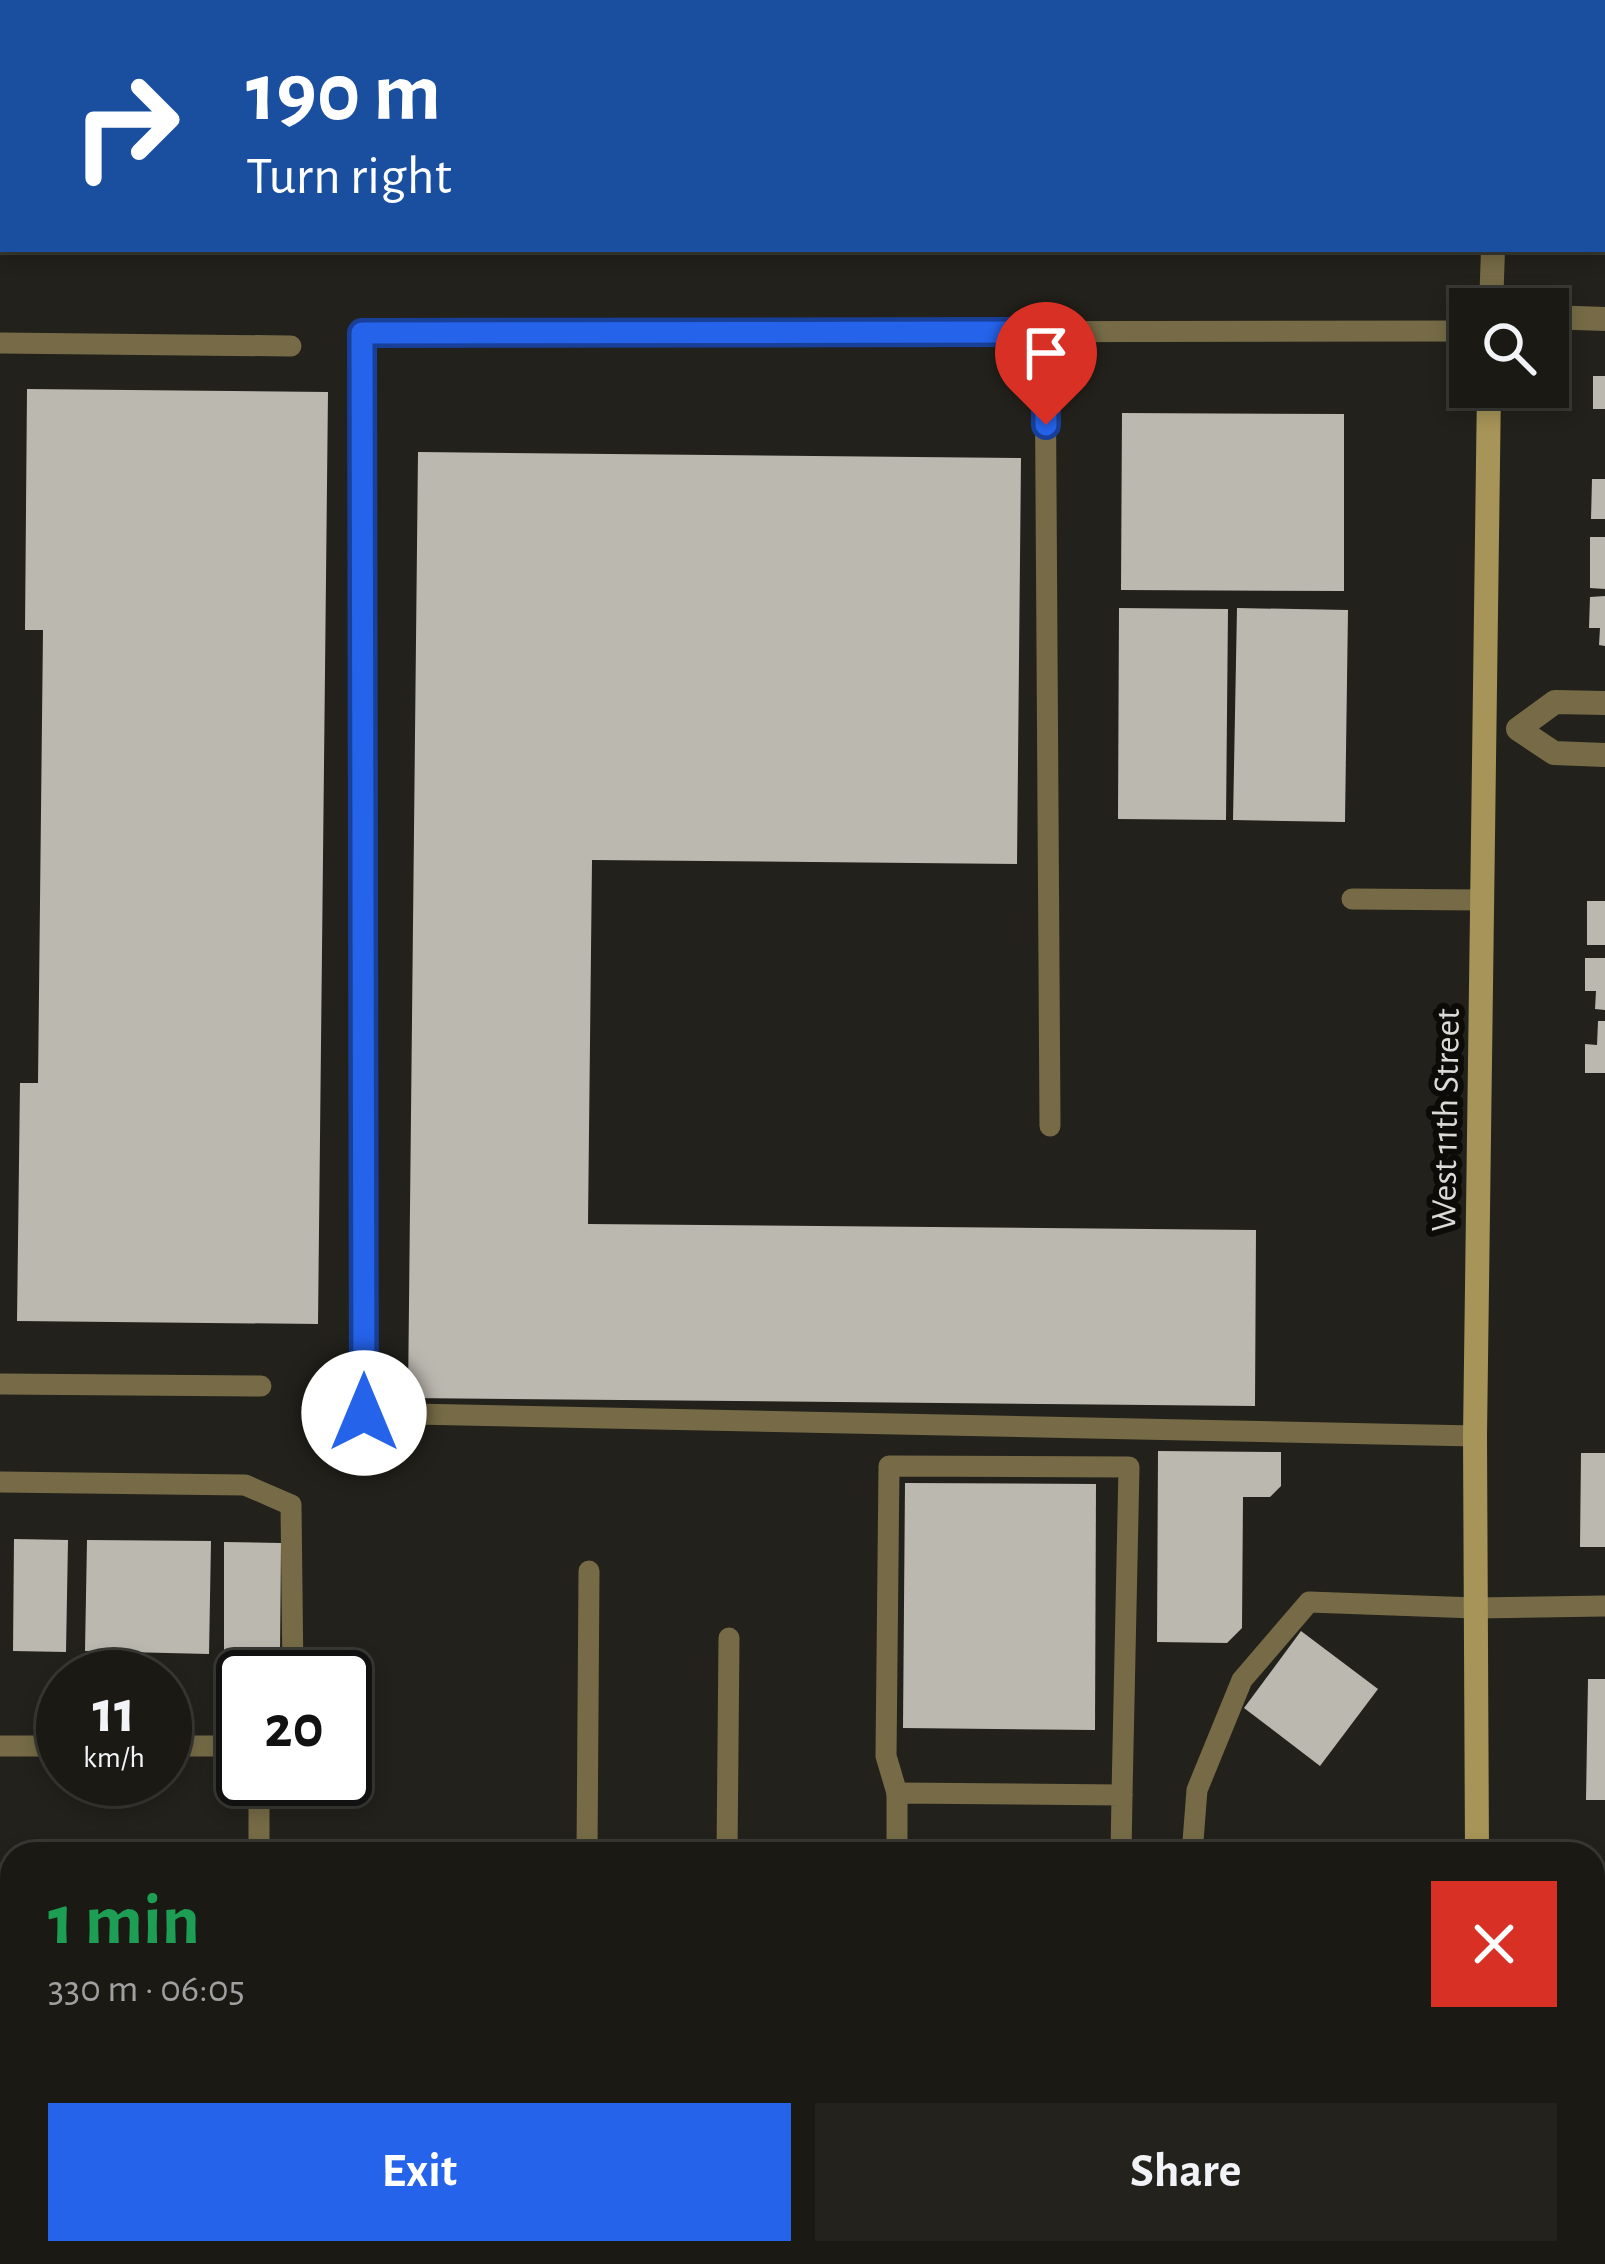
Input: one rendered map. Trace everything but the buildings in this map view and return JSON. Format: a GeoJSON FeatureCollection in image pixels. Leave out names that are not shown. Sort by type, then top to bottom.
{"type":"FeatureCollection","features":[{"type":"Feature","properties":{"kind":"street"},"geometry":{"type":"LineString","coordinates":[[1492,288],[1493,252]]}},
{"type":"Feature","properties":{"kind":"street"},"geometry":{"type":"LineString","coordinates":[[1569,318],[1605,319]]}},
{"type":"Feature","properties":{"kind":"street","name":"West 11th Street"},"geometry":{"type":"LineString","coordinates":[[1477,1842],[1475,1436],[1489,408]]}},
{"type":"Feature","properties":{"kind":"street"},"geometry":{"type":"LineString","coordinates":[[1518,729],[1555,702],[1605,703]]}},
{"type":"Feature","properties":{"kind":"street"},"geometry":{"type":"LineString","coordinates":[[1485,729],[1518,729],[1554,753],[1605,754]]}},
{"type":"Feature","properties":{"kind":"lane"},"geometry":{"type":"LineString","coordinates":[[1449,331],[362,333],[364,1413],[1475,1436]]}},
{"type":"Feature","properties":{"kind":"lane"},"geometry":{"type":"LineString","coordinates":[[1045,332],[1050,1126]]}},
{"type":"Feature","properties":{"kind":"lane"},"geometry":{"type":"LineString","coordinates":[[0,343],[291,346]]}},
{"type":"Feature","properties":{"kind":"lane"},"geometry":{"type":"LineString","coordinates":[[1352,899],[1483,900]]}},
{"type":"Feature","properties":{"kind":"lane"},"geometry":{"type":"LineString","coordinates":[[0,1384],[261,1386]]}},
{"type":"Feature","properties":{"kind":"lane"},"geometry":{"type":"LineString","coordinates":[[897,1842],[897,1793],[886,1756],[889,1466],[1130,1467],[1121,1842]]}},
{"type":"Feature","properties":{"kind":"lane"},"geometry":{"type":"LineString","coordinates":[[0,1482],[245,1486],[291,1505],[293,1650]]}},
{"type":"Feature","properties":{"kind":"lane"},"geometry":{"type":"LineString","coordinates":[[586,1842],[589,1571]]}},
{"type":"Feature","properties":{"kind":"lane"},"geometry":{"type":"LineString","coordinates":[[1193,1842],[1197,1790],[1242,1680],[1309,1603],[1605,1606]]}},
{"type":"Feature","properties":{"kind":"lane"},"geometry":{"type":"LineString","coordinates":[[727,1842],[729,1638]]}},
{"type":"Feature","properties":{"kind":"lane"},"geometry":{"type":"LineString","coordinates":[[0,1746],[36,1746]]}},
{"type":"Feature","properties":{"kind":"lane"},"geometry":{"type":"LineString","coordinates":[[897,1793],[1122,1795]]}},
{"type":"Feature","properties":{"kind":"lane"},"geometry":{"type":"LineString","coordinates":[[259,1806],[259,1842]]}},
{"type":"Feature","properties":{"kind":"route"},"geometry":{"type":"LineString","coordinates":[[364,1413],[362,333],[1045,332],[1046,425]]}}]}
